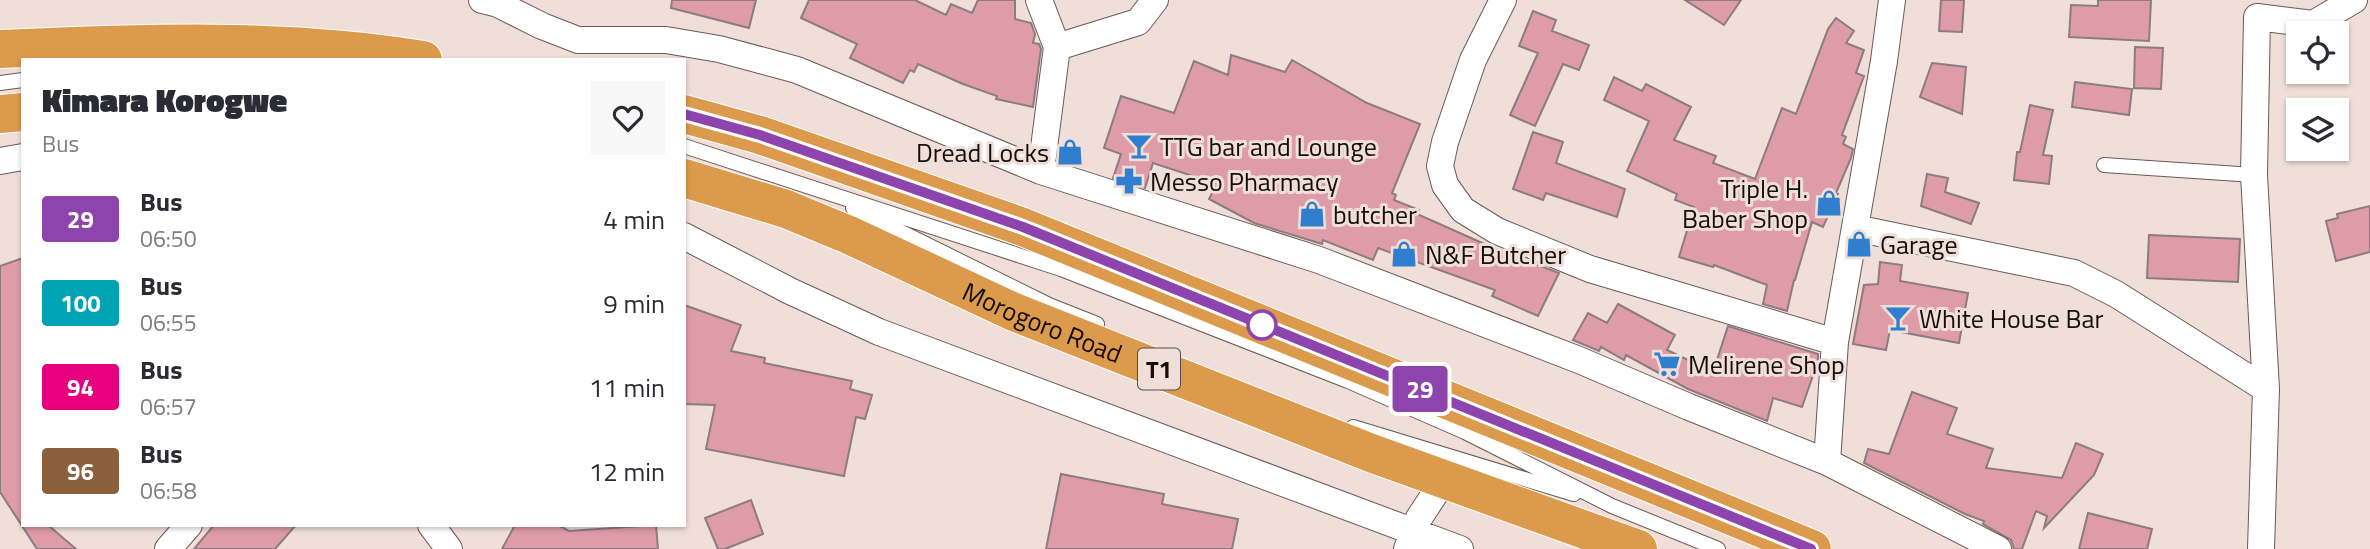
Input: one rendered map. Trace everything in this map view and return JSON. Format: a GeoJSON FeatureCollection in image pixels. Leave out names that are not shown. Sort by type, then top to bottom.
{"type":"FeatureCollection","features":[{"type":"Feature","properties":{"kind":"highway"},"geometry":{"type":"LineString","coordinates":[[0,49],[188,43],[299,47],[404,58]]}},
{"type":"Feature","properties":{"kind":"highway"},"geometry":{"type":"LineString","coordinates":[[0,114],[21,112]]}},
{"type":"Feature","properties":{"kind":"highway"},"geometry":{"type":"LineString","coordinates":[[686,115],[772,140],[1023,227],[1812,549]]}},
{"type":"Feature","properties":{"kind":"highway","name":"Morogoro Road"},"geometry":{"type":"LineString","coordinates":[[686,179],[786,209],[849,235],[1014,312],[1444,480],[1638,549]]}},
{"type":"Feature","properties":{"kind":"street"},"geometry":{"type":"LineString","coordinates":[[482,0],[498,4],[578,40],[666,40],[719,48],[797,70],[1041,171],[1319,260],[1579,360],[1826,462],[1998,549]]}},
{"type":"Feature","properties":{"kind":"street"},"geometry":{"type":"LineString","coordinates":[[1039,0],[1057,47],[1041,171]]}},
{"type":"Feature","properties":{"kind":"street"},"geometry":{"type":"LineString","coordinates":[[1057,47],[1138,22],[1155,0]]}},
{"type":"Feature","properties":{"kind":"street"},"geometry":{"type":"LineString","coordinates":[[1503,0],[1473,60],[1445,142],[1440,166],[1445,186],[1463,210],[1497,231],[1590,269],[1835,342]]}},
{"type":"Feature","properties":{"kind":"street"},"geometry":{"type":"LineString","coordinates":[[1826,462],[1835,342],[1892,0]]}},
{"type":"Feature","properties":{"kind":"street"},"geometry":{"type":"LineString","coordinates":[[2261,549],[2266,389],[2254,175],[2257,17],[2313,24],[2354,0]]}},
{"type":"Feature","properties":{"kind":"street"},"geometry":{"type":"LineString","coordinates":[[0,161],[21,157]]}},
{"type":"Feature","properties":{"kind":"street"},"geometry":{"type":"LineString","coordinates":[[1855,228],[2074,273],[2116,294],[2266,389]]}},
{"type":"Feature","properties":{"kind":"street"},"geometry":{"type":"LineString","coordinates":[[686,237],[790,291],[879,332],[1410,540],[1460,549]]}},
{"type":"Feature","properties":{"kind":"street"},"geometry":{"type":"LineString","coordinates":[[1410,540],[1444,480]]}},
{"type":"Feature","properties":{"kind":"street"},"geometry":{"type":"LineString","coordinates":[[168,549],[187,527]]}},
{"type":"Feature","properties":{"kind":"street"},"geometry":{"type":"LineString","coordinates":[[432,527],[449,549]]}},
{"type":"Feature","properties":{"kind":"lane"},"geometry":{"type":"LineString","coordinates":[[0,83],[21,80]]}},
{"type":"Feature","properties":{"kind":"lane","name":"Morogoro Road"},"geometry":{"type":"LineString","coordinates":[[686,147],[1061,269],[1348,382],[1465,432],[1612,506],[1718,549]]}},
{"type":"Feature","properties":{"kind":"lane"},"geometry":{"type":"LineString","coordinates":[[2104,165],[2254,175]]}},
{"type":"Feature","properties":{"kind":"lane","name":"Morogoro Road"},"geometry":{"type":"LineString","coordinates":[[808,186],[1049,305],[1112,331]]}},
{"type":"Feature","properties":{"kind":"lane","name":"Morogoro Road"},"geometry":{"type":"LineString","coordinates":[[1339,423],[1612,506]]}},
{"type":"Feature","properties":{"kind":"building"},"geometry":{"type":"Polygon","coordinates":[[[672,0],[756,0],[749,28],[671,8],[672,0]]]}},
{"type":"Feature","properties":{"kind":"building"},"geometry":{"type":"Polygon","coordinates":[[[809,0],[915,0],[946,15],[951,4],[972,13],[978,0],[1015,0],[1015,19],[1031,23],[1035,34],[1033,43],[1039,44],[1041,49],[1033,107],[996,99],[997,96],[918,64],[914,72],[910,70],[903,83],[850,58],[857,44],[801,18],[809,0]]]}},
{"type":"Feature","properties":{"kind":"building"},"geometry":{"type":"Polygon","coordinates":[[[1685,0],[1741,0],[1724,25],[1685,0]]]}},
{"type":"Feature","properties":{"kind":"building"},"geometry":{"type":"Polygon","coordinates":[[[1941,0],[1964,0],[1962,32],[1939,31],[1941,0]]]}},
{"type":"Feature","properties":{"kind":"building"},"geometry":{"type":"Polygon","coordinates":[[[2098,0],[2151,0],[2149,41],[2069,37],[2071,5],[2098,6],[2098,0]]]}},
{"type":"Feature","properties":{"kind":"building"},"geometry":{"type":"Polygon","coordinates":[[[1533,11],[1556,20],[1552,31],[1589,45],[1579,70],[1563,64],[1535,126],[1510,115],[1538,53],[1519,46],[1533,11]]]}},
{"type":"Feature","properties":{"kind":"building"},"geometry":{"type":"Polygon","coordinates":[[[1836,18],[1854,31],[1846,43],[1864,50],[1856,73],[1864,76],[1842,135],[1846,137],[1843,144],[1853,149],[1836,193],[1838,194],[1823,227],[1812,222],[1787,311],[1763,304],[1767,285],[1714,265],[1713,267],[1679,257],[1694,207],[1675,200],[1677,194],[1627,171],[1649,121],[1604,100],[1614,77],[1642,91],[1646,84],[1691,107],[1674,140],[1716,156],[1713,163],[1755,179],[1782,108],[1796,114],[1828,29],[1836,18]]]}},
{"type":"Feature","properties":{"kind":"building"},"geometry":{"type":"Polygon","coordinates":[[[2135,47],[2163,48],[2161,89],[2134,88],[2135,47]]]}},
{"type":"Feature","properties":{"kind":"building"},"geometry":{"type":"Polygon","coordinates":[[[1231,55],[1285,72],[1292,60],[1367,103],[1420,124],[1392,193],[1396,195],[1394,200],[1419,210],[1417,214],[1498,250],[1559,273],[1538,316],[1492,296],[1495,290],[1378,248],[1373,260],[1323,240],[1322,244],[1254,223],[1209,199],[1217,184],[1153,163],[1145,188],[1113,178],[1121,154],[1104,148],[1121,96],[1174,113],[1194,61],[1228,75],[1231,55]]]}},
{"type":"Feature","properties":{"kind":"building"},"geometry":{"type":"Polygon","coordinates":[[[1932,63],[1966,67],[1962,114],[1920,97],[1932,63]]]}},
{"type":"Feature","properties":{"kind":"building"},"geometry":{"type":"Polygon","coordinates":[[[2075,82],[2132,89],[2129,115],[2072,107],[2075,82]]]}},
{"type":"Feature","properties":{"kind":"building"},"geometry":{"type":"Polygon","coordinates":[[[2030,105],[2053,110],[2043,155],[2052,156],[2049,184],[2014,180],[2017,152],[2020,152],[2030,105]]]}},
{"type":"Feature","properties":{"kind":"building"},"geometry":{"type":"Polygon","coordinates":[[[1533,132],[1563,142],[1556,163],[1625,189],[1617,217],[1546,193],[1543,200],[1513,189],[1533,132]]]}},
{"type":"Feature","properties":{"kind":"building"},"geometry":{"type":"Polygon","coordinates":[[[1927,174],[1948,178],[1945,192],[1979,203],[1971,224],[1921,206],[1927,174]]]}},
{"type":"Feature","properties":{"kind":"building"},"geometry":{"type":"Polygon","coordinates":[[[2370,206],[2370,252],[2336,261],[2326,221],[2338,218],[2337,214],[2370,206]]]}},
{"type":"Feature","properties":{"kind":"building"},"geometry":{"type":"Polygon","coordinates":[[[2149,235],[2240,239],[2238,282],[2147,278],[2149,235]]]}},
{"type":"Feature","properties":{"kind":"building"},"geometry":{"type":"Polygon","coordinates":[[[21,259],[21,524],[0,492],[0,266],[21,259]]]}},
{"type":"Feature","properties":{"kind":"building"},"geometry":{"type":"Polygon","coordinates":[[[1880,262],[1902,265],[1900,281],[1968,293],[1959,343],[1890,330],[1886,350],[1853,344],[1864,285],[1878,284],[1880,262]]]}},
{"type":"Feature","properties":{"kind":"building"},"geometry":{"type":"Polygon","coordinates":[[[1618,304],[1675,335],[1667,350],[1713,372],[1728,326],[1818,354],[1802,407],[1773,398],[1767,421],[1688,389],[1626,355],[1624,360],[1601,347],[1599,351],[1573,340],[1588,313],[1607,323],[1618,304]]]}},
{"type":"Feature","properties":{"kind":"building"},"geometry":{"type":"Polygon","coordinates":[[[686,306],[741,325],[731,351],[765,358],[764,363],[852,381],[850,389],[872,395],[865,419],[856,417],[844,476],[706,449],[715,405],[686,404],[686,306]]]}},
{"type":"Feature","properties":{"kind":"building"},"geometry":{"type":"Polygon","coordinates":[[[1912,392],[1957,408],[1947,434],[1993,449],[1986,468],[2062,478],[2076,443],[2103,454],[2094,475],[2044,528],[2047,516],[2036,511],[2022,549],[2014,549],[2011,540],[1983,524],[1984,521],[1864,463],[1868,449],[1889,454],[1912,392]]]}},
{"type":"Feature","properties":{"kind":"building"},"geometry":{"type":"Polygon","coordinates":[[[1061,474],[1164,494],[1162,504],[1238,519],[1232,549],[1046,549],[1061,474]]]}},
{"type":"Feature","properties":{"kind":"building"},"geometry":{"type":"Polygon","coordinates":[[[751,500],[763,534],[725,549],[718,549],[705,518],[751,500]]]}},
{"type":"Feature","properties":{"kind":"building"},"geometry":{"type":"Polygon","coordinates":[[[2088,513],[2152,529],[2147,549],[2079,549],[2088,513]]]}},
{"type":"Feature","properties":{"kind":"building"},"geometry":{"type":"Polygon","coordinates":[[[23,527],[50,527],[76,549],[37,549],[23,527]]]}},
{"type":"Feature","properties":{"kind":"building"},"geometry":{"type":"Polygon","coordinates":[[[212,527],[294,527],[275,549],[194,549],[212,527]]]}},
{"type":"Feature","properties":{"kind":"building"},"geometry":{"type":"Polygon","coordinates":[[[514,527],[562,527],[569,531],[656,527],[658,549],[502,549],[514,527]]]}},
{"type":"Feature","properties":{"kind":"bus line","name":"29"},"geometry":{"type":"LineString","coordinates":[[686,115],[760,135],[1023,227],[1811,549]]}},
{"type":"Feature","properties":{"kind":"place","name":"TTG bar and Lounge"},"geometry":{"type":"Point","coordinates":[1139,146]}},
{"type":"Feature","properties":{"kind":"place","name":"Dread Locks"},"geometry":{"type":"Point","coordinates":[1070,152]}},
{"type":"Feature","properties":{"kind":"place","name":"Messo Pharmacy"},"geometry":{"type":"Point","coordinates":[1129,181]}},
{"type":"Feature","properties":{"kind":"place","name":"Triple H. Baber Shop"},"geometry":{"type":"Point","coordinates":[1829,203]}},
{"type":"Feature","properties":{"kind":"place","name":"butcher"},"geometry":{"type":"Point","coordinates":[1312,214]}},
{"type":"Feature","properties":{"kind":"place","name":"Garage"},"geometry":{"type":"Point","coordinates":[1859,244]}},
{"type":"Feature","properties":{"kind":"place","name":"N&F Butcher"},"geometry":{"type":"Point","coordinates":[1404,254]}},
{"type":"Feature","properties":{"kind":"place","name":"White House Bar"},"geometry":{"type":"Point","coordinates":[1898,318]}},
{"type":"Feature","properties":{"kind":"place","name":"Melirene Shop"},"geometry":{"type":"Point","coordinates":[1667,364]}}]}
